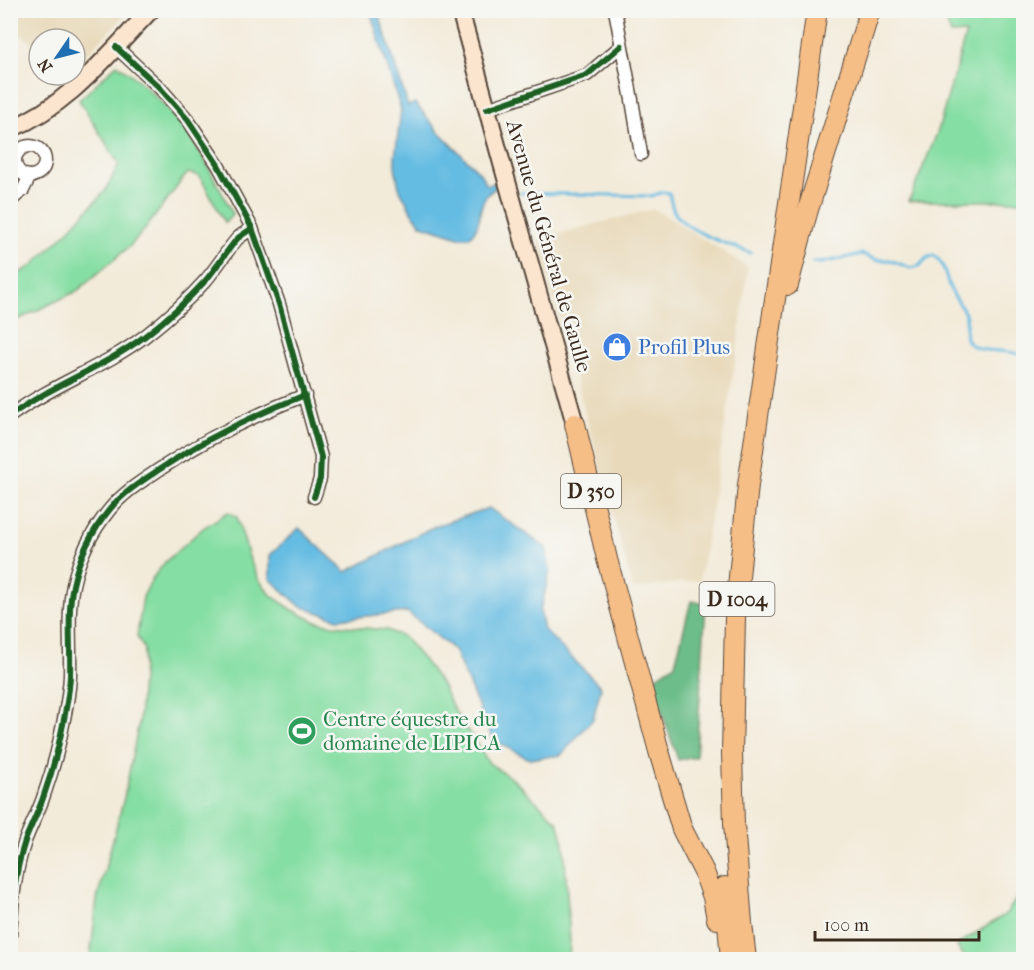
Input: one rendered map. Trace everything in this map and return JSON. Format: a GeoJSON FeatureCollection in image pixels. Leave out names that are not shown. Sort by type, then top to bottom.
{"type":"FeatureCollection","features":[{"type":"Feature","properties":{"kind":"highway","name":"D 1004"},"geometry":{"type":"LineString","coordinates":[[736,958],[721,816],[720,730],[723,617],[735,484],[806,10]]}},
{"type":"Feature","properties":{"kind":"highway","name":"D 1004"},"geometry":{"type":"LineString","coordinates":[[736,958],[742,922],[734,824],[732,753],[735,618],[748,485],[817,10]]}},
{"type":"Feature","properties":{"kind":"highway"},"geometry":{"type":"LineString","coordinates":[[768,346],[779,332],[807,213],[870,10]]}},
{"type":"Feature","properties":{"kind":"highway","name":"D 350"},"geometry":{"type":"LineString","coordinates":[[575,424],[607,559],[682,829],[704,872],[713,897],[718,924],[736,958]]}},
{"type":"Feature","properties":{"kind":"main road"},"geometry":{"type":"LineString","coordinates":[[10,129],[31,120],[61,100],[151,10]]}},
{"type":"Feature","properties":{"kind":"main road","name":"Avenue du Général de Gaulle"},"geometry":{"type":"LineString","coordinates":[[460,10],[575,424]]}},
{"type":"Feature","properties":{"kind":"street"},"geometry":{"type":"LineString","coordinates":[[615,10],[641,154]]}},
{"type":"Feature","properties":{"kind":"street"},"geometry":{"type":"LineString","coordinates":[[487,110],[587,75],[621,46]]}},
{"type":"Feature","properties":{"kind":"street"},"geometry":{"type":"LineString","coordinates":[[116,47],[160,88],[188,120],[218,165],[252,228],[279,304],[321,457],[320,479],[314,497]]}},
{"type":"Feature","properties":{"kind":"street"},"geometry":{"type":"LineString","coordinates":[[10,201],[23,190],[30,176]]}},
{"type":"Feature","properties":{"kind":"street"},"geometry":{"type":"LineString","coordinates":[[10,416],[26,404],[97,367],[144,337],[191,296],[238,239],[252,228]]}},
{"type":"Feature","properties":{"kind":"street"},"geometry":{"type":"LineString","coordinates":[[10,935],[16,878],[25,842],[44,796],[65,717],[70,676],[71,598],[86,544],[110,508],[139,483],[221,432],[305,395]]}},
{"type":"Feature","properties":{"kind":"shaded area"},"geometry":{"type":"Polygon","coordinates":[[[11,10],[129,11],[87,54],[87,27],[27,27],[27,40],[11,23],[11,10]]]}},
{"type":"Feature","properties":{"kind":"shaded area"},"geometry":{"type":"Polygon","coordinates":[[[654,209],[748,267],[700,580],[633,589],[538,239],[654,209]]]}},
{"type":"Feature","properties":{"kind":"green space"},"geometry":{"type":"Polygon","coordinates":[[[942,11],[1023,11],[1023,201],[909,201],[938,131],[966,33],[951,34],[942,11]]]}},
{"type":"Feature","properties":{"kind":"green space"},"geometry":{"type":"Polygon","coordinates":[[[117,64],[152,93],[175,118],[202,156],[233,214],[225,223],[202,180],[197,175],[189,173],[130,246],[77,291],[11,323],[11,278],[32,266],[69,230],[105,191],[119,164],[79,100],[117,64]]]}},
{"type":"Feature","properties":{"kind":"green space","name":"Centre équestre du domaine de LIPICA"},"geometry":{"type":"Polygon","coordinates":[[[228,512],[237,517],[250,560],[259,580],[272,596],[314,621],[387,630],[404,637],[442,685],[453,708],[489,763],[514,780],[558,822],[564,843],[569,959],[90,959],[97,899],[124,798],[139,722],[144,649],[137,636],[143,597],[152,579],[165,562],[203,528],[228,512]]]}},
{"type":"Feature","properties":{"kind":"green space"},"geometry":{"type":"Polygon","coordinates":[[[691,601],[706,604],[696,757],[678,760],[651,680],[675,664],[691,601]]]}},
{"type":"Feature","properties":{"kind":"green space"},"geometry":{"type":"Polygon","coordinates":[[[1023,889],[1023,959],[967,959],[957,947],[960,943],[1006,914],[1023,889]]]}},
{"type":"Feature","properties":{"kind":"water"},"geometry":{"type":"Polygon","coordinates":[[[370,11],[378,11],[408,106],[415,103],[439,132],[479,172],[487,185],[495,183],[496,188],[484,199],[477,226],[469,237],[459,237],[422,225],[413,214],[399,188],[395,157],[401,110],[370,11]]]}},
{"type":"Feature","properties":{"kind":"water"},"geometry":{"type":"Polygon","coordinates":[[[489,508],[546,548],[550,571],[540,611],[544,630],[601,687],[593,719],[561,755],[529,759],[493,740],[454,650],[407,612],[338,619],[300,606],[270,579],[270,555],[299,528],[346,572],[435,526],[489,508]]]}},
{"type":"Feature","properties":{"kind":"waterway"},"geometry":{"type":"LineString","coordinates":[[521,193],[651,196],[664,192],[669,193],[674,211],[687,225],[751,253]]}},
{"type":"Feature","properties":{"kind":"waterway"},"geometry":{"type":"LineString","coordinates":[[812,262],[821,263],[862,254],[876,260],[889,260],[911,268],[919,266],[934,255],[943,266],[952,292],[965,313],[966,337],[969,343],[991,351],[1011,352],[1024,356]]}},
{"type":"Feature","properties":{"kind":"cycle path"},"geometry":{"type":"LineString","coordinates":[[487,109],[587,75],[621,46]]}},
{"type":"Feature","properties":{"kind":"cycle path"},"geometry":{"type":"LineString","coordinates":[[116,47],[160,88],[188,120],[218,165],[252,228],[279,304],[321,457],[320,479],[314,497]]}},
{"type":"Feature","properties":{"kind":"cycle path"},"geometry":{"type":"LineString","coordinates":[[10,416],[43,394],[112,358],[145,336],[192,295],[237,239],[252,228]]}},
{"type":"Feature","properties":{"kind":"cycle path"},"geometry":{"type":"LineString","coordinates":[[10,935],[15,887],[22,852],[56,757],[68,698],[71,596],[79,564],[92,535],[103,517],[121,497],[160,469],[230,428],[305,395]]}},
{"type":"Feature","properties":{"kind":"place","name":"Profil Plus"},"geometry":{"type":"Point","coordinates":[617,347]}},
{"type":"Feature","properties":{"kind":"place","name":"Centre équestre du domaine de LIPICA"},"geometry":{"type":"Point","coordinates":[302,731]}}]}
